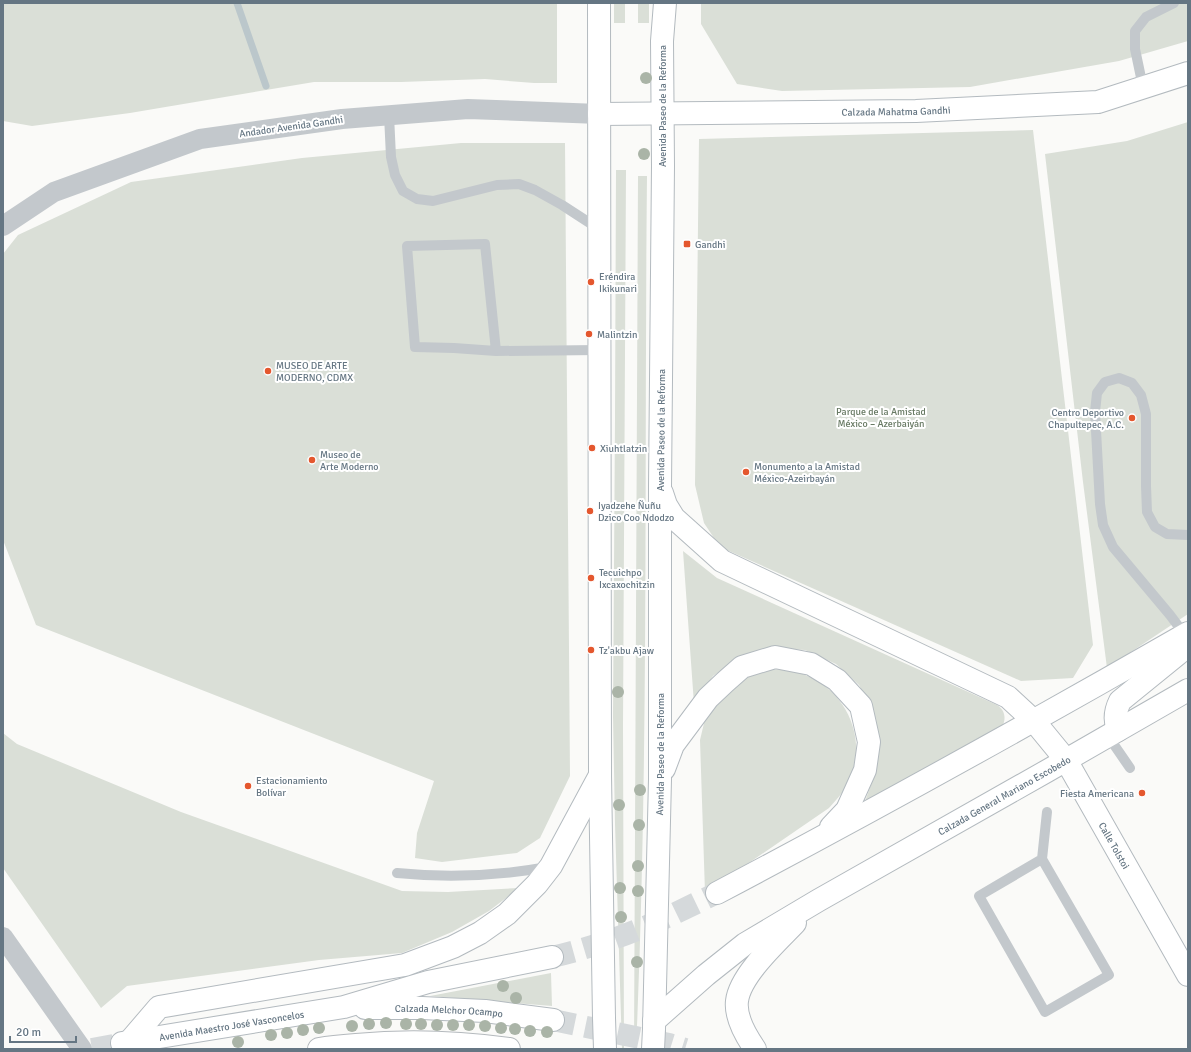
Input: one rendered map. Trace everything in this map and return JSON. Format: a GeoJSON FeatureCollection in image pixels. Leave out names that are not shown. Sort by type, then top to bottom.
{"type":"FeatureCollection","features":[{"type":"Feature","properties":{"kind":"main road"},"geometry":{"type":"LineString","coordinates":[[599,3],[600,776],[605,1049]]}},
{"type":"Feature","properties":{"kind":"main road","name":"Avenida Paseo de la Reforma"},"geometry":{"type":"LineString","coordinates":[[653,1033],[660,779],[662,41],[665,3]]}},
{"type":"Feature","properties":{"kind":"main road","name":"Calzada Mahatma Gandhi"},"geometry":{"type":"LineString","coordinates":[[599,114],[916,111],[1098,102],[1188,73]]}},
{"type":"Feature","properties":{"kind":"main road","name":"Calle Tolstoi"},"geometry":{"type":"LineString","coordinates":[[660,486],[666,505],[674,518],[722,560],[1008,696],[1034,721],[1066,760],[1188,975]]}},
{"type":"Feature","properties":{"kind":"main road"},"geometry":{"type":"LineString","coordinates":[[717,893],[1034,721],[1186,634],[1184,650],[1120,701],[1115,713],[1113,733]]}},
{"type":"Feature","properties":{"kind":"main road"},"geometry":{"type":"LineString","coordinates":[[660,779],[673,746],[708,698],[742,667],[776,657],[811,664],[837,680],[861,706],[869,742],[865,770],[847,810],[819,839]]}},
{"type":"Feature","properties":{"kind":"main road","name":"Calzada General Mariano Escobedo"},"geometry":{"type":"LineString","coordinates":[[819,900],[1188,690]]}},
{"type":"Feature","properties":{"kind":"main road"},"geometry":{"type":"LineString","coordinates":[[551,866],[600,776]]}},
{"type":"Feature","properties":{"kind":"main road","name":"Avenida Maestro José Vasconcelos"},"geometry":{"type":"LineString","coordinates":[[344,1007],[124,1043],[159,1007],[404,965],[453,947],[480,933],[507,914],[537,884],[551,866]]}},
{"type":"Feature","properties":{"kind":"main road"},"geometry":{"type":"LineString","coordinates":[[653,1033],[706,975],[745,944],[819,900]]}},
{"type":"Feature","properties":{"kind":"main road"},"geometry":{"type":"LineString","coordinates":[[755,1049],[744,1029],[739,1015],[737,1001],[742,985],[767,951],[819,900]]}},
{"type":"Feature","properties":{"kind":"main road"},"geometry":{"type":"LineString","coordinates":[[344,1007],[428,982],[552,957]]}},
{"type":"Feature","properties":{"kind":"main road","name":"Calzada Melchor Ocampo"},"geometry":{"type":"LineString","coordinates":[[344,1007],[422,1008],[485,1011],[553,1020]]}},
{"type":"Feature","properties":{"kind":"main road"},"geometry":{"type":"LineString","coordinates":[[319,1049],[379,1043],[428,1042],[509,1049]]}},
{"type":"Feature","properties":{"kind":"street","name":"Andador Avenida Gandhi"},"geometry":{"type":"LineString","coordinates":[[3,226],[54,192],[200,139],[342,119],[468,108],[599,114]]}},
{"type":"Feature","properties":{"kind":"street"},"geometry":{"type":"LineString","coordinates":[[3,937],[82,1049]]}},
{"type":"Feature","properties":{"kind":"lane"},"geometry":{"type":"LineString","coordinates":[[1143,87],[1135,49],[1134,31],[1146,17],[1174,3]]}},
{"type":"Feature","properties":{"kind":"lane"},"geometry":{"type":"LineString","coordinates":[[389,115],[391,157],[395,175],[403,191],[417,199],[433,201],[497,185],[519,184],[535,190],[562,205],[599,229]]}},
{"type":"Feature","properties":{"kind":"lane"},"geometry":{"type":"LineString","coordinates":[[496,351],[485,244],[407,246],[415,347],[496,351],[599,350]]}},
{"type":"Feature","properties":{"kind":"lane"},"geometry":{"type":"LineString","coordinates":[[1186,634],[1113,547],[1103,525],[1100,504],[1095,412],[1097,393],[1105,382],[1119,378],[1132,383],[1142,395],[1146,414],[1147,512],[1155,527],[1167,534],[1188,535]]}},
{"type":"Feature","properties":{"kind":"lane"},"geometry":{"type":"LineString","coordinates":[[1113,733],[1130,768]]}},
{"type":"Feature","properties":{"kind":"lane"},"geometry":{"type":"LineString","coordinates":[[1042,859],[979,896],[1045,1012],[1109,975],[1042,859],[1047,812]]}},
{"type":"Feature","properties":{"kind":"lane"},"geometry":{"type":"LineString","coordinates":[[397,873],[425,876],[467,876],[522,871],[551,866]]}},
{"type":"Feature","properties":{"kind":"green space"},"geometry":{"type":"Polygon","coordinates":[[[3,3],[557,3],[557,83],[534,83],[485,79],[401,82],[314,82],[130,113],[32,126],[3,121],[3,3]]]}},
{"type":"Feature","properties":{"kind":"green space"},"geometry":{"type":"Polygon","coordinates":[[[614,3],[625,3],[625,23],[614,23],[614,3]]]}},
{"type":"Feature","properties":{"kind":"green space"},"geometry":{"type":"Polygon","coordinates":[[[638,3],[649,3],[649,23],[638,23],[638,3]]]}},
{"type":"Feature","properties":{"kind":"green space"},"geometry":{"type":"Polygon","coordinates":[[[701,3],[1188,3],[1188,41],[1119,61],[970,87],[782,91],[737,84],[701,24],[701,3]]]}},
{"type":"Feature","properties":{"kind":"green space","name":"Centro Deportivo Chapultepec, A.C."},"geometry":{"type":"Polygon","coordinates":[[[1188,122],[1188,614],[1107,668],[1083,482],[1045,154],[1127,141],[1188,122]]]}},
{"type":"Feature","properties":{"kind":"green space","name":"Parque de la Amistad México – Azerbaiyán"},"geometry":{"type":"Polygon","coordinates":[[[1033,130],[1093,645],[1073,678],[1021,681],[720,547],[704,523],[695,485],[699,139],[1033,130]]]}},
{"type":"Feature","properties":{"kind":"green space"},"geometry":{"type":"Polygon","coordinates":[[[461,143],[565,143],[570,776],[540,838],[517,853],[442,862],[415,858],[417,833],[434,781],[36,625],[3,540],[3,254],[18,235],[131,182],[302,158],[461,143]]]}},
{"type":"Feature","properties":{"kind":"green space"},"geometry":{"type":"Polygon","coordinates":[[[616,170],[626,170],[623,725],[624,1049],[622,1049],[613,716],[616,170]]]}},
{"type":"Feature","properties":{"kind":"green space"},"geometry":{"type":"Polygon","coordinates":[[[638,176],[647,176],[643,831],[636,1049],[634,1049],[638,176]]]}},
{"type":"Feature","properties":{"kind":"green space"},"geometry":{"type":"Polygon","coordinates":[[[683,551],[717,578],[997,705],[1002,709],[1004,714],[1003,725],[864,804],[875,774],[880,743],[874,713],[859,685],[836,664],[805,650],[772,648],[740,657],[713,676],[694,704],[683,551]]]}},
{"type":"Feature","properties":{"kind":"green space"},"geometry":{"type":"Polygon","coordinates":[[[772,669],[797,671],[819,682],[831,691],[841,703],[849,716],[854,730],[856,761],[852,776],[845,789],[829,808],[705,893],[700,740],[705,719],[716,700],[750,674],[772,669]]]}},
{"type":"Feature","properties":{"kind":"green space"},"geometry":{"type":"Polygon","coordinates":[[[3,733],[17,744],[181,812],[402,891],[448,892],[519,888],[489,911],[452,932],[402,953],[319,960],[127,986],[101,1008],[3,868],[3,733]]]}},
{"type":"Feature","properties":{"kind":"green space"},"geometry":{"type":"Polygon","coordinates":[[[551,973],[552,1006],[430,996],[551,973]]]}},
{"type":"Feature","properties":{"kind":"waterway"},"geometry":{"type":"LineString","coordinates":[[237,3],[266,86]]}},
{"type":"Feature","properties":{"kind":"tunnel"},"geometry":{"type":"LineString","coordinates":[[552,957],[629,933],[662,920],[717,893]]}},
{"type":"Feature","properties":{"kind":"tunnel"},"geometry":{"type":"LineString","coordinates":[[553,1020],[669,1044],[685,1049]]}},
{"type":"Feature","properties":{"kind":"tunnel"},"geometry":{"type":"LineString","coordinates":[[92,1049],[120,1044]]}},
{"type":"Feature","properties":{"kind":"place","name":"Gandhi"},"geometry":{"type":"Point","coordinates":[687,244]}},
{"type":"Feature","properties":{"kind":"place","name":"Eréndira Ikikunari"},"geometry":{"type":"Point","coordinates":[591,282]}},
{"type":"Feature","properties":{"kind":"place","name":"Malintzin"},"geometry":{"type":"Point","coordinates":[589,334]}},
{"type":"Feature","properties":{"kind":"place","name":"MUSEO DE ARTE MODERNO, CDMX"},"geometry":{"type":"Point","coordinates":[268,371]}},
{"type":"Feature","properties":{"kind":"place","name":"Centro Deportivo Chapultepec, A.C."},"geometry":{"type":"Point","coordinates":[1132,418]}},
{"type":"Feature","properties":{"kind":"place","name":"Xiuhtlatzin"},"geometry":{"type":"Point","coordinates":[592,448]}},
{"type":"Feature","properties":{"kind":"place","name":"Museo de Arte Moderno"},"geometry":{"type":"Point","coordinates":[312,460]}},
{"type":"Feature","properties":{"kind":"place","name":"Monumento a la Amistad México-Azeirbayán"},"geometry":{"type":"Point","coordinates":[746,472]}},
{"type":"Feature","properties":{"kind":"place","name":"Iyadzehe Ñuñu Dzico Coo Ndodzo"},"geometry":{"type":"Point","coordinates":[590,511]}},
{"type":"Feature","properties":{"kind":"place","name":"Tecuichpo Ixcaxochitzin"},"geometry":{"type":"Point","coordinates":[591,578]}},
{"type":"Feature","properties":{"kind":"place","name":"Tz'akbu Ajaw"},"geometry":{"type":"Point","coordinates":[591,650]}},
{"type":"Feature","properties":{"kind":"place","name":"Estacionamiento Bolívar"},"geometry":{"type":"Point","coordinates":[248,786]}},
{"type":"Feature","properties":{"kind":"place","name":"Fiesta Americana"},"geometry":{"type":"Point","coordinates":[1142,793]}}]}
